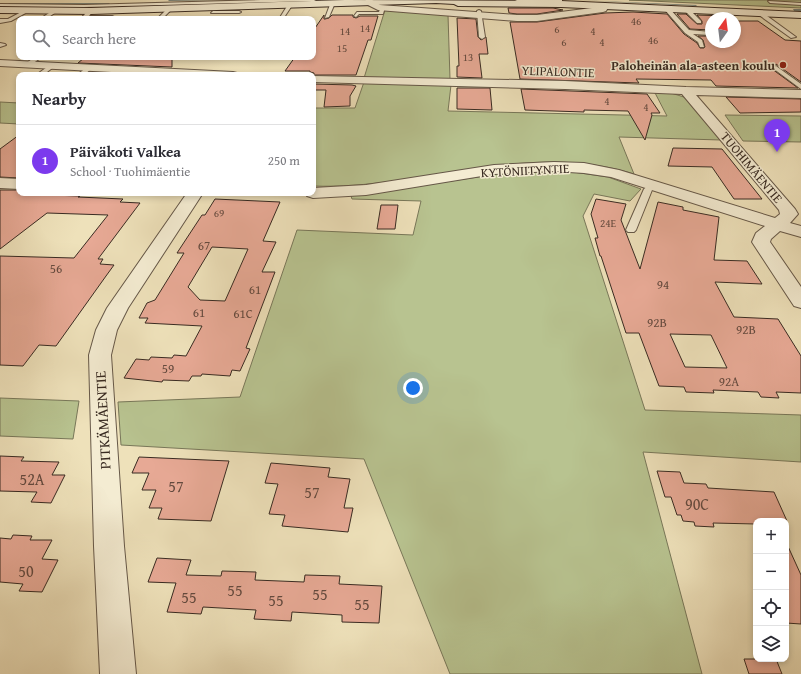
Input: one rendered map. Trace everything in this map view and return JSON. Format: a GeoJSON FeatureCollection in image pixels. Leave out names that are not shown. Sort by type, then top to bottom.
{"type":"FeatureCollection","features":[{"type":"Feature","properties":{"kind":"street"},"geometry":{"type":"LineString","coordinates":[[370,2],[375,6],[382,7],[507,15],[535,15],[600,10],[605,6]]}},
{"type":"Feature","properties":{"kind":"street"},"geometry":{"type":"LineString","coordinates":[[0,8],[91,11],[124,5],[178,9],[242,9],[333,3],[472,2],[605,6],[684,12],[801,16]]}},
{"type":"Feature","properties":{"kind":"street"},"geometry":{"type":"LineString","coordinates":[[0,63],[171,72]]}},
{"type":"Feature","properties":{"kind":"street","name":"YLIPALONTIE"},"geometry":{"type":"LineString","coordinates":[[316,79],[564,85],[686,91],[801,94]]}},
{"type":"Feature","properties":{"kind":"street","name":"TUOHIMÄENTIE"},"geometry":{"type":"LineString","coordinates":[[686,91],[787,209],[789,214],[785,220],[762,237],[762,242],[764,248],[801,302]]}},
{"type":"Feature","properties":{"kind":"street","name":"KYTÖNIITYNTIE"},"geometry":{"type":"LineString","coordinates":[[316,193],[372,189],[480,171],[536,166],[568,166],[598,170],[801,232]]}},
{"type":"Feature","properties":{"kind":"street","name":"PITKÄMÄENTIE"},"geometry":{"type":"LineString","coordinates":[[118,674],[108,540],[102,414],[100,355],[102,338],[128,292],[193,196]]}},
{"type":"Feature","properties":{"kind":"lane"},"geometry":{"type":"LineString","coordinates":[[90,0],[124,5],[138,0]]}},
{"type":"Feature","properties":{"kind":"lane"},"geometry":{"type":"LineString","coordinates":[[0,8],[314,0]]}},
{"type":"Feature","properties":{"kind":"lane"},"geometry":{"type":"LineString","coordinates":[[517,0],[801,12]]}},
{"type":"Feature","properties":{"kind":"lane"},"geometry":{"type":"LineString","coordinates":[[770,2],[801,4]]}},
{"type":"Feature","properties":{"kind":"lane"},"geometry":{"type":"LineString","coordinates":[[327,17],[333,3]]}},
{"type":"Feature","properties":{"kind":"lane"},"geometry":{"type":"LineString","coordinates":[[282,16],[284,6]]}},
{"type":"Feature","properties":{"kind":"lane"},"geometry":{"type":"LineString","coordinates":[[356,16],[357,13],[381,13],[382,7]]}},
{"type":"Feature","properties":{"kind":"lane"},"geometry":{"type":"LineString","coordinates":[[165,16],[178,9]]}},
{"type":"Feature","properties":{"kind":"lane"},"geometry":{"type":"LineString","coordinates":[[213,12],[242,9]]}},
{"type":"Feature","properties":{"kind":"lane"},"geometry":{"type":"LineString","coordinates":[[236,16],[242,9]]}},
{"type":"Feature","properties":{"kind":"lane"},"geometry":{"type":"LineString","coordinates":[[0,21],[8,20],[28,10]]}},
{"type":"Feature","properties":{"kind":"lane"},"geometry":{"type":"LineString","coordinates":[[47,16],[57,10]]}},
{"type":"Feature","properties":{"kind":"lane"},"geometry":{"type":"LineString","coordinates":[[86,16],[91,11]]}},
{"type":"Feature","properties":{"kind":"lane"},"geometry":{"type":"LineString","coordinates":[[668,11],[687,32],[701,43],[705,42]]}},
{"type":"Feature","properties":{"kind":"lane"},"geometry":{"type":"LineString","coordinates":[[680,25],[698,23],[684,12]]}},
{"type":"Feature","properties":{"kind":"lane"},"geometry":{"type":"LineString","coordinates":[[478,13],[482,37]]}},
{"type":"Feature","properties":{"kind":"lane"},"geometry":{"type":"LineString","coordinates":[[761,14],[793,37]]}},
{"type":"Feature","properties":{"kind":"lane"},"geometry":{"type":"LineString","coordinates":[[687,32],[705,33]]}},
{"type":"Feature","properties":{"kind":"lane"},"geometry":{"type":"LineString","coordinates":[[27,65],[34,60]]}},
{"type":"Feature","properties":{"kind":"lane"},"geometry":{"type":"LineString","coordinates":[[43,72],[52,66]]}},
{"type":"Feature","properties":{"kind":"lane"},"geometry":{"type":"LineString","coordinates":[[84,72],[89,68]]}},
{"type":"Feature","properties":{"kind":"lane"},"geometry":{"type":"LineString","coordinates":[[776,68],[801,87]]}},
{"type":"Feature","properties":{"kind":"lane"},"geometry":{"type":"LineString","coordinates":[[631,230],[648,189],[652,186]]}},
{"type":"Feature","properties":{"kind":"green space"},"geometry":{"type":"Polygon","coordinates":[[[629,0],[801,0],[801,8],[629,0]]]}},
{"type":"Feature","properties":{"kind":"green space"},"geometry":{"type":"Polygon","coordinates":[[[385,10],[448,15],[450,79],[364,78],[385,10]]]}},
{"type":"Feature","properties":{"kind":"green space"},"geometry":{"type":"Polygon","coordinates":[[[364,82],[451,85],[448,111],[667,116],[654,91],[668,92],[687,98],[721,140],[619,137],[634,174],[594,165],[553,162],[513,164],[394,181],[353,185],[316,186],[316,108],[355,108],[364,82]]]}},
{"type":"Feature","properties":{"kind":"green space"},"geometry":{"type":"Polygon","coordinates":[[[0,102],[16,103],[16,124],[0,123],[0,102]]]}},
{"type":"Feature","properties":{"kind":"green space"},"geometry":{"type":"Polygon","coordinates":[[[725,115],[801,116],[801,142],[743,141],[725,115]]]}},
{"type":"Feature","properties":{"kind":"green space"},"geometry":{"type":"Polygon","coordinates":[[[573,172],[608,177],[641,189],[630,201],[594,194],[583,216],[645,410],[801,415],[801,462],[643,452],[702,674],[450,674],[364,459],[121,445],[118,402],[240,397],[297,230],[413,235],[421,201],[352,199],[351,196],[498,174],[573,172]]]}},
{"type":"Feature","properties":{"kind":"green space"},"geometry":{"type":"Polygon","coordinates":[[[0,398],[79,401],[73,439],[0,436],[0,398]]]}},
{"type":"Feature","properties":{"kind":"building"},"geometry":{"type":"Polygon","coordinates":[[[508,8],[553,8],[563,10],[537,14],[517,14],[509,13],[508,8]]]}},
{"type":"Feature","properties":{"kind":"building"},"geometry":{"type":"Polygon","coordinates":[[[633,12],[667,14],[684,34],[697,43],[700,48],[741,48],[741,21],[758,21],[785,40],[801,41],[801,82],[776,64],[772,67],[772,69],[798,88],[716,86],[711,80],[636,79],[639,83],[520,79],[510,22],[537,22],[605,13],[633,12]]]}},
{"type":"Feature","properties":{"kind":"building"},"geometry":{"type":"Polygon","coordinates":[[[677,14],[686,14],[697,24],[702,24],[702,21],[697,15],[705,15],[705,30],[690,29],[677,14]]]}},
{"type":"Feature","properties":{"kind":"building"},"geometry":{"type":"Polygon","coordinates":[[[324,15],[324,19],[329,18],[332,15],[353,15],[353,17],[356,18],[360,16],[378,16],[371,40],[368,40],[356,75],[316,75],[316,72],[310,71],[285,71],[293,60],[316,60],[316,27],[324,15]]]}},
{"type":"Feature","properties":{"kind":"building"},"geometry":{"type":"Polygon","coordinates":[[[457,18],[476,19],[478,37],[481,40],[486,37],[488,54],[479,54],[482,78],[457,77],[457,66],[459,66],[457,18]]]}},
{"type":"Feature","properties":{"kind":"building"},"geometry":{"type":"Polygon","coordinates":[[[698,36],[705,36],[705,47],[703,40],[698,36]]]}},
{"type":"Feature","properties":{"kind":"building"},"geometry":{"type":"Polygon","coordinates":[[[82,60],[172,60],[172,67],[78,63],[82,60]]]}},
{"type":"Feature","properties":{"kind":"building"},"geometry":{"type":"Polygon","coordinates":[[[316,84],[356,86],[350,96],[350,106],[324,107],[326,90],[316,90],[316,84]]]}},
{"type":"Feature","properties":{"kind":"building"},"geometry":{"type":"Polygon","coordinates":[[[457,88],[490,88],[492,110],[457,109],[457,88]]]}},
{"type":"Feature","properties":{"kind":"building"},"geometry":{"type":"Polygon","coordinates":[[[521,89],[647,94],[660,113],[651,113],[652,115],[645,140],[628,111],[584,110],[584,112],[525,110],[521,89]]]}},
{"type":"Feature","properties":{"kind":"building"},"geometry":{"type":"Polygon","coordinates":[[[726,97],[801,99],[801,112],[740,113],[726,97]]]}},
{"type":"Feature","properties":{"kind":"building"},"geometry":{"type":"Polygon","coordinates":[[[16,137],[16,178],[0,177],[0,149],[16,137]]]}},
{"type":"Feature","properties":{"kind":"building"},"geometry":{"type":"Polygon","coordinates":[[[673,148],[722,149],[762,199],[734,199],[712,167],[668,166],[673,148]]]}},
{"type":"Feature","properties":{"kind":"building"},"geometry":{"type":"Polygon","coordinates":[[[0,190],[16,190],[16,196],[80,196],[78,197],[123,199],[120,202],[140,203],[98,259],[103,259],[100,264],[114,265],[56,346],[39,345],[23,366],[0,365],[0,256],[74,258],[108,215],[47,213],[0,249],[0,190]]]}},
{"type":"Feature","properties":{"kind":"building"},"geometry":{"type":"Polygon","coordinates":[[[215,199],[280,202],[263,241],[276,242],[262,272],[275,272],[246,348],[250,349],[240,371],[232,370],[230,376],[202,374],[201,376],[192,376],[189,381],[163,380],[162,382],[124,378],[136,359],[149,360],[151,357],[172,358],[174,355],[186,356],[202,326],[145,323],[148,318],[139,318],[147,303],[155,300],[184,253],[177,253],[202,215],[205,215],[215,199]],[[212,247],[188,287],[200,300],[225,301],[248,249],[212,247]]]}},
{"type":"Feature","properties":{"kind":"building"},"geometry":{"type":"Polygon","coordinates":[[[596,199],[626,204],[621,220],[640,269],[658,202],[683,207],[683,210],[719,217],[714,260],[747,261],[762,284],[715,282],[734,317],[778,319],[801,356],[801,393],[776,392],[779,398],[761,397],[758,392],[713,390],[714,393],[686,392],[684,387],[659,386],[639,333],[626,333],[600,256],[595,238],[598,238],[591,214],[596,199]],[[670,334],[685,367],[727,368],[711,335],[670,334]]]}},
{"type":"Feature","properties":{"kind":"building"},"geometry":{"type":"Polygon","coordinates":[[[381,205],[398,205],[395,229],[377,229],[381,205]]]}},
{"type":"Feature","properties":{"kind":"building"},"geometry":{"type":"Polygon","coordinates":[[[0,456],[24,457],[21,461],[59,462],[52,475],[65,475],[51,503],[31,502],[37,492],[0,491],[0,456]]]}},
{"type":"Feature","properties":{"kind":"building"},"geometry":{"type":"Polygon","coordinates":[[[139,457],[229,461],[211,521],[158,519],[162,508],[149,508],[156,490],[142,490],[149,473],[132,473],[139,457]]]}},
{"type":"Feature","properties":{"kind":"building"},"geometry":{"type":"Polygon","coordinates":[[[271,463],[330,468],[328,477],[350,479],[344,508],[353,508],[348,532],[282,526],[285,515],[269,514],[278,484],[265,483],[271,463]]]}},
{"type":"Feature","properties":{"kind":"building"},"geometry":{"type":"Polygon","coordinates":[[[657,471],[680,472],[684,483],[706,484],[708,488],[774,492],[786,518],[753,518],[753,524],[713,523],[714,527],[695,526],[694,522],[683,521],[681,515],[677,515],[671,497],[665,497],[657,471]]]}},
{"type":"Feature","properties":{"kind":"building"},"geometry":{"type":"Polygon","coordinates":[[[13,535],[32,536],[30,540],[52,540],[42,559],[58,560],[42,592],[19,591],[23,584],[0,582],[0,538],[11,539],[13,535]]]}},
{"type":"Feature","properties":{"kind":"building"},"geometry":{"type":"Polygon","coordinates":[[[789,549],[801,575],[801,624],[789,623],[789,549]]]}},
{"type":"Feature","properties":{"kind":"building"},"geometry":{"type":"Polygon","coordinates":[[[157,558],[191,560],[186,575],[221,576],[222,571],[256,572],[255,580],[304,582],[305,575],[340,576],[339,584],[382,586],[379,623],[342,622],[342,615],[292,612],[291,621],[254,619],[256,610],[203,607],[201,614],[167,612],[176,583],[148,582],[157,558]]]}},
{"type":"Feature","properties":{"kind":"building"},"geometry":{"type":"Polygon","coordinates":[[[744,659],[753,659],[753,662],[777,662],[782,674],[749,674],[744,659]]]}},
{"type":"Feature","properties":{"kind":"waterway"},"geometry":{"type":"LineString","coordinates":[[169,1],[229,0]]}},
{"type":"Feature","properties":{"kind":"waterway"},"geometry":{"type":"LineString","coordinates":[[577,0],[696,5]]}},
{"type":"Feature","properties":{"kind":"waterway"},"geometry":{"type":"LineString","coordinates":[[9,4],[109,4]]}},
{"type":"Feature","properties":{"kind":"waterway"},"geometry":{"type":"LineString","coordinates":[[794,10],[801,10]]}},
{"type":"Feature","properties":{"kind":"place","name":"Paloheinän ala-asteen koulu"},"geometry":{"type":"Point","coordinates":[783,65]}},
{"type":"Feature","properties":{"kind":"place","name":"Päiväkoti Valkea"},"geometry":{"type":"Point","coordinates":[777,152]}}]}
